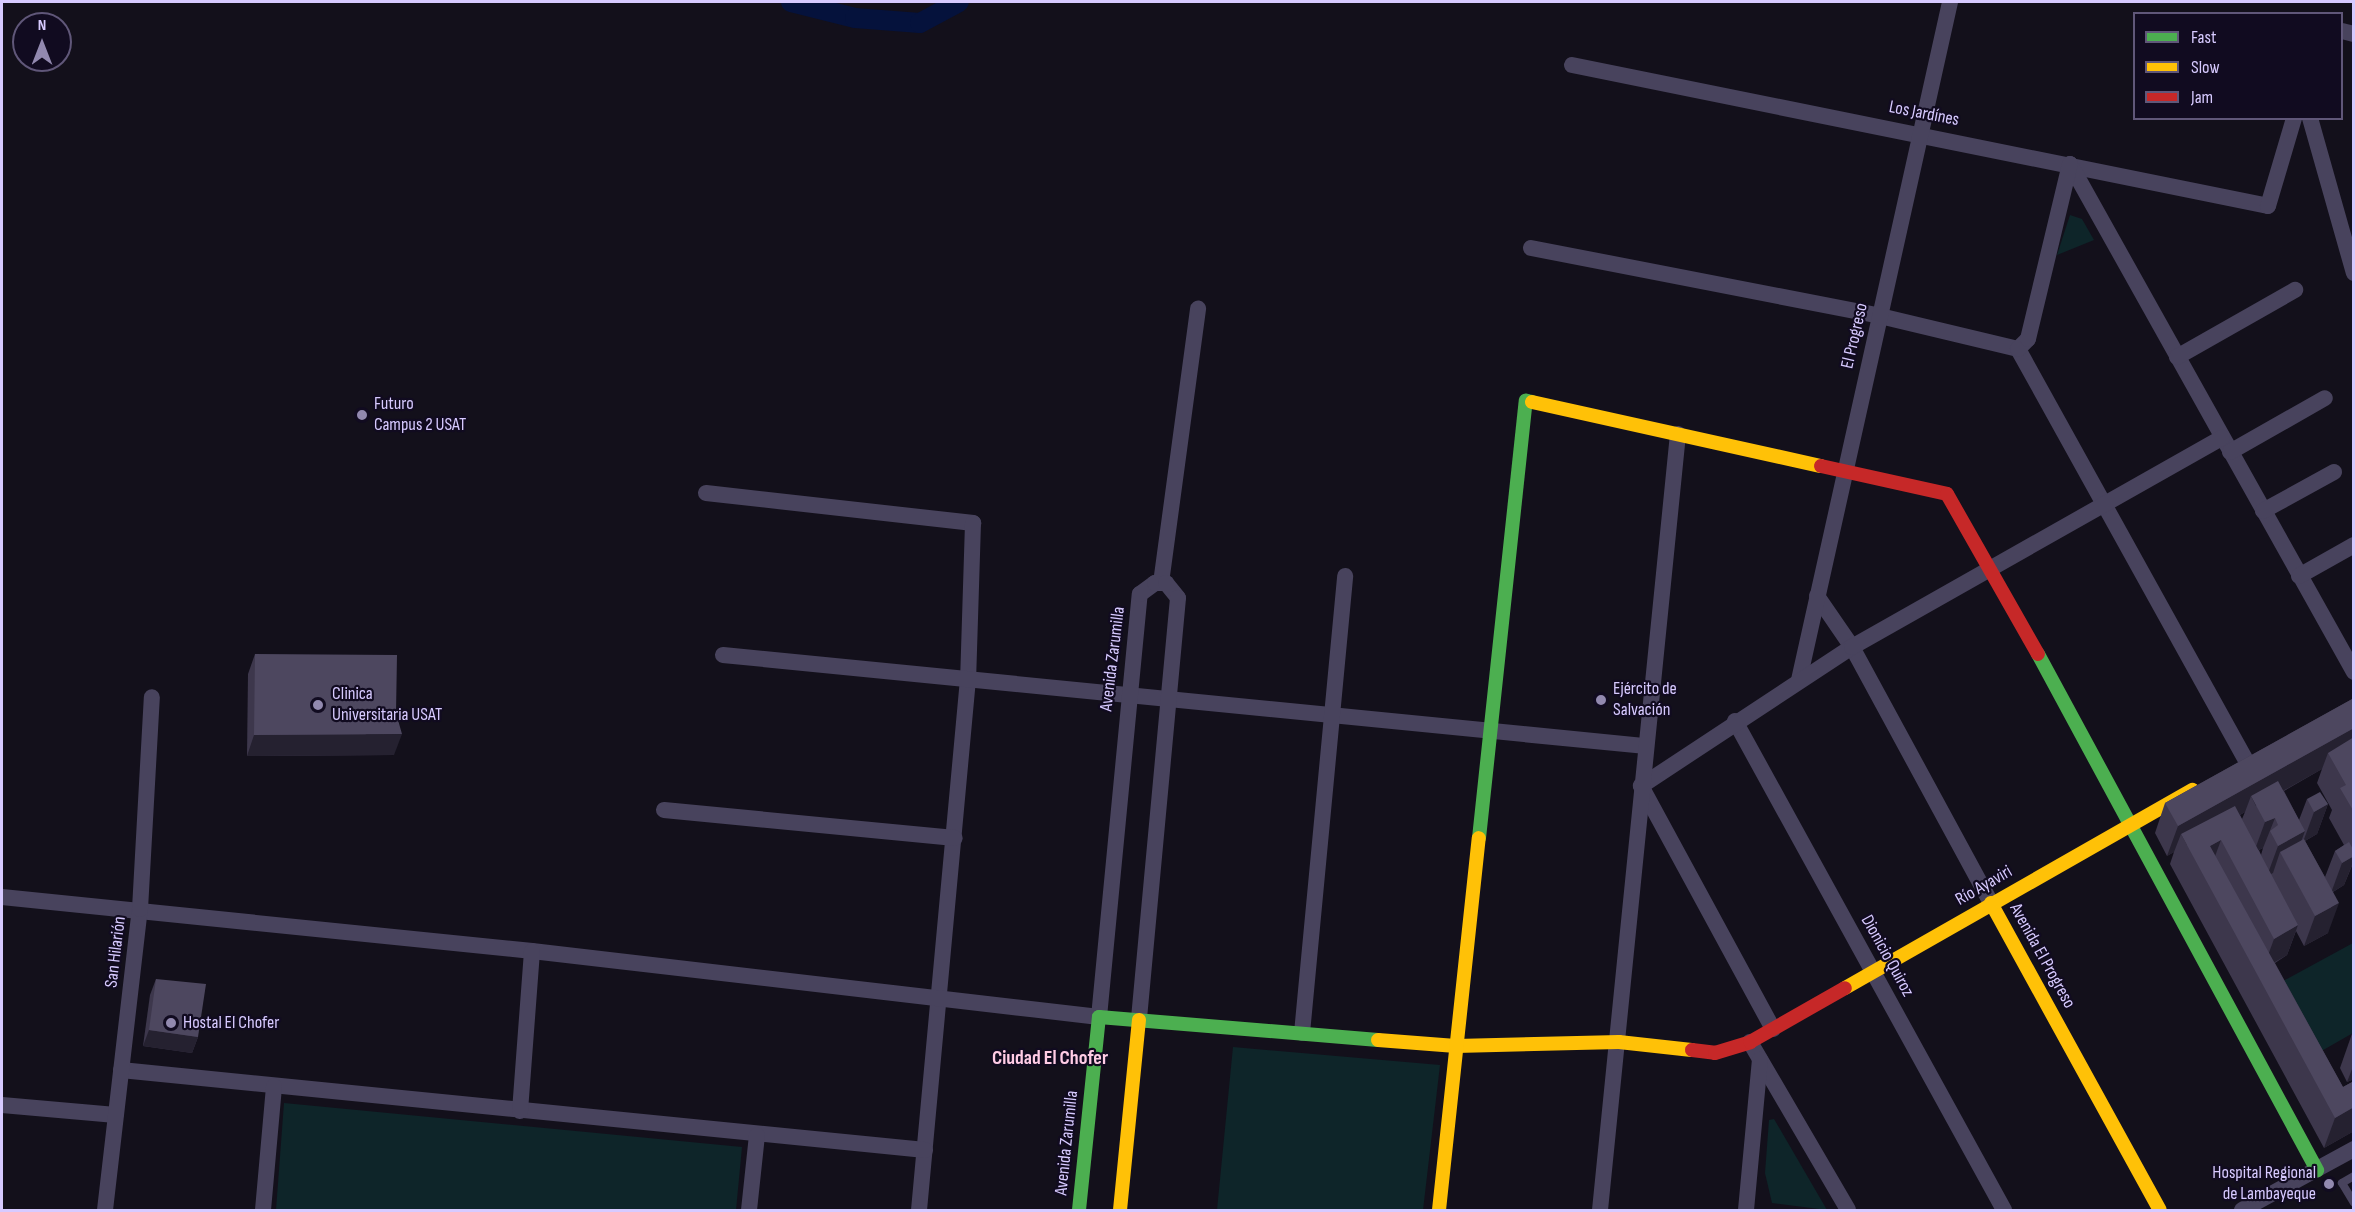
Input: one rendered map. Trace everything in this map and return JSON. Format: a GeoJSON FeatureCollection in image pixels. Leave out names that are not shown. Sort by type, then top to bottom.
{"type":"FeatureCollection","features":[{"type":"Feature","properties":{"kind":"street","name":"El Progreso"},"geometry":{"type":"LineString","coordinates":[[1798,680],[1950,2]]}},
{"type":"Feature","properties":{"kind":"street","name":"Los Jardínes"},"geometry":{"type":"LineString","coordinates":[[1572,65],[1921,133],[2268,206],[2293,120]]}},
{"type":"Feature","properties":{"kind":"street"},"geometry":{"type":"LineString","coordinates":[[2311,120],[2350,249],[2354,273]]}},
{"type":"Feature","properties":{"kind":"street"},"geometry":{"type":"LineString","coordinates":[[2018,350],[2028,339],[2070,164]]}},
{"type":"Feature","properties":{"kind":"street"},"geometry":{"type":"LineString","coordinates":[[2070,164],[2354,672]]}},
{"type":"Feature","properties":{"kind":"street"},"geometry":{"type":"LineString","coordinates":[[1531,248],[1880,315],[2018,350],[2246,760]]}},
{"type":"Feature","properties":{"kind":"street"},"geometry":{"type":"LineString","coordinates":[[2177,357],[2295,290]]}},
{"type":"Feature","properties":{"kind":"street"},"geometry":{"type":"LineString","coordinates":[[1120,1210],[1178,598],[1161,583],[1198,308]]}},
{"type":"Feature","properties":{"kind":"street"},"geometry":{"type":"LineString","coordinates":[[1641,786],[1735,721],[1852,647],[2104,506],[2325,398]]}},
{"type":"Feature","properties":{"kind":"street"},"geometry":{"type":"LineString","coordinates":[[1439,1210],[1526,401],[1947,494],[2134,823],[2317,1170]]}},
{"type":"Feature","properties":{"kind":"street"},"geometry":{"type":"LineString","coordinates":[[1600,1210],[1619,1042],[1644,746],[1678,434]]}},
{"type":"Feature","properties":{"kind":"street"},"geometry":{"type":"LineString","coordinates":[[2263,511],[2334,472]]}},
{"type":"Feature","properties":{"kind":"street"},"geometry":{"type":"LineString","coordinates":[[706,493],[973,523],[968,679],[941,1000],[919,1210]]}},
{"type":"Feature","properties":{"kind":"street"},"geometry":{"type":"LineString","coordinates":[[2299,576],[2354,544]]}},
{"type":"Feature","properties":{"kind":"street"},"geometry":{"type":"LineString","coordinates":[[1302,1034],[1334,716],[1345,576]]}},
{"type":"Feature","properties":{"kind":"street","name":"Avenida Zarumilla"},"geometry":{"type":"LineString","coordinates":[[1079,1210],[1099,1017],[1127,692],[1140,594],[1161,583]]}},
{"type":"Feature","properties":{"kind":"street","name":"Avenida El Progreso"},"geometry":{"type":"LineString","coordinates":[[1817,597],[1852,647],[2160,1210]]}},
{"type":"Feature","properties":{"kind":"street"},"geometry":{"type":"LineString","coordinates":[[723,655],[1127,692],[1334,716],[1644,746]]}},
{"type":"Feature","properties":{"kind":"street","name":"San Hilarión"},"geometry":{"type":"LineString","coordinates":[[105,1210],[140,909],[152,697]]}},
{"type":"Feature","properties":{"kind":"street","name":"Dionicio Quiroz"},"geometry":{"type":"LineString","coordinates":[[1735,721],[2004,1210]]}},
{"type":"Feature","properties":{"kind":"street","name":"Río Ayaviri"},"geometry":{"type":"LineString","coordinates":[[1099,1017],[1456,1046],[1619,1042],[1715,1053],[1750,1042],[2205,783]]}},
{"type":"Feature","properties":{"kind":"street"},"geometry":{"type":"LineString","coordinates":[[1641,786],[1773,1029]]}},
{"type":"Feature","properties":{"kind":"street"},"geometry":{"type":"LineString","coordinates":[[664,810],[955,838]]}},
{"type":"Feature","properties":{"kind":"street"},"geometry":{"type":"LineString","coordinates":[[2,897],[140,909],[532,951],[1099,1017]]}},
{"type":"Feature","properties":{"kind":"street"},"geometry":{"type":"LineString","coordinates":[[520,1111],[532,951]]}},
{"type":"Feature","properties":{"kind":"street"},"geometry":{"type":"LineString","coordinates":[[1750,1042],[1848,1210]]}},
{"type":"Feature","properties":{"kind":"street"},"geometry":{"type":"LineString","coordinates":[[1746,1210],[1761,1060]]}},
{"type":"Feature","properties":{"kind":"street"},"geometry":{"type":"LineString","coordinates":[[121,1070],[926,1150]]}},
{"type":"Feature","properties":{"kind":"street"},"geometry":{"type":"LineString","coordinates":[[263,1210],[274,1086]]}},
{"type":"Feature","properties":{"kind":"street"},"geometry":{"type":"LineString","coordinates":[[2,1105],[116,1115]]}},
{"type":"Feature","properties":{"kind":"street"},"geometry":{"type":"LineString","coordinates":[[749,1210],[757,1135]]}},
{"type":"Feature","properties":{"kind":"street"},"geometry":{"type":"LineString","coordinates":[[2242,1210],[2354,1149]]}},
{"type":"Feature","properties":{"kind":"lane"},"geometry":{"type":"LineString","coordinates":[[2354,1176],[2342,1183],[2354,1203]]}},
{"type":"Feature","properties":{"kind":"green space"},"geometry":{"type":"Polygon","coordinates":[[[2070,215],[2082,219],[2094,240],[2057,255],[2070,215]]]}},
{"type":"Feature","properties":{"kind":"green space"},"geometry":{"type":"Polygon","coordinates":[[[2353,943],[2353,1033],[2311,1057],[2272,987],[2353,943]]]}},
{"type":"Feature","properties":{"kind":"green space"},"geometry":{"type":"Polygon","coordinates":[[[1233,1047],[1440,1065],[1423,1210],[1217,1210],[1233,1047]]]}},
{"type":"Feature","properties":{"kind":"green space"},"geometry":{"type":"Polygon","coordinates":[[[284,1103],[742,1147],[736,1210],[276,1210],[284,1103]]]}},
{"type":"Feature","properties":{"kind":"green space"},"geometry":{"type":"Polygon","coordinates":[[[1774,1119],[1827,1210],[1772,1203],[1765,1173],[1769,1120],[1774,1119]]]}},
{"type":"Feature","properties":{"kind":"building","name":"Clinica Universitaria USAT"},"geometry":{"type":"Polygon","coordinates":[[[255,654],[397,655],[396,713],[402,734],[254,735],[255,654]]]}},
{"type":"Feature","properties":{"kind":"building"},"geometry":{"type":"Polygon","coordinates":[[[2354,698],[2354,728],[2178,826],[2165,803],[2354,698]]]}},
{"type":"Feature","properties":{"kind":"building"},"geometry":{"type":"Polygon","coordinates":[[[2354,737],[2354,812],[2340,788],[2346,785],[2328,753],[2354,737]]]}},
{"type":"Feature","properties":{"kind":"building"},"geometry":{"type":"Polygon","coordinates":[[[2278,781],[2305,831],[2278,846],[2270,831],[2278,825],[2275,818],[2265,822],[2251,796],[2278,781]]]}},
{"type":"Feature","properties":{"kind":"building"},"geometry":{"type":"Polygon","coordinates":[[[2320,792],[2328,804],[2314,812],[2307,799],[2320,792]]]}},
{"type":"Feature","properties":{"kind":"building"},"geometry":{"type":"Polygon","coordinates":[[[2235,806],[2298,925],[2274,939],[2221,840],[2210,846],[2343,1087],[2354,1081],[2354,1107],[2335,1118],[2181,834],[2235,806]]]}},
{"type":"Feature","properties":{"kind":"building"},"geometry":{"type":"Polygon","coordinates":[[[2304,839],[2339,903],[2315,916],[2280,852],[2304,839]]]}},
{"type":"Feature","properties":{"kind":"building"},"geometry":{"type":"Polygon","coordinates":[[[2349,842],[2354,856],[2342,863],[2335,851],[2349,842]]]}},
{"type":"Feature","properties":{"kind":"building","name":"Hostal El Chofer"},"geometry":{"type":"Polygon","coordinates":[[[156,979],[206,984],[198,1037],[149,1030],[156,979]]]}},
{"type":"Feature","properties":{"kind":"waterway"},"geometry":{"type":"LineString","coordinates":[[791,2],[855,18],[920,23],[959,2]]}},
{"type":"Feature","properties":{"kind":"traffic: fast"},"geometry":{"type":"LineString","coordinates":[[1479,838],[1526,401],[1532,402]]}},
{"type":"Feature","properties":{"kind":"traffic: fast"},"geometry":{"type":"LineString","coordinates":[[2038,654],[2317,1170]]}},
{"type":"Feature","properties":{"kind":"traffic: fast"},"geometry":{"type":"LineString","coordinates":[[1079,1210],[1099,1017],[1378,1040]]}},
{"type":"Feature","properties":{"kind":"traffic: slow"},"geometry":{"type":"LineString","coordinates":[[1532,402],[1821,466]]}},
{"type":"Feature","properties":{"kind":"traffic: slow"},"geometry":{"type":"LineString","coordinates":[[1845,988],[2192,790]]}},
{"type":"Feature","properties":{"kind":"traffic: slow"},"geometry":{"type":"LineString","coordinates":[[1439,1210],[1479,838]]}},
{"type":"Feature","properties":{"kind":"traffic: slow"},"geometry":{"type":"LineString","coordinates":[[1991,903],[2160,1210]]}},
{"type":"Feature","properties":{"kind":"traffic: slow"},"geometry":{"type":"LineString","coordinates":[[1120,1210],[1139,1020]]}},
{"type":"Feature","properties":{"kind":"traffic: slow"},"geometry":{"type":"LineString","coordinates":[[1378,1040],[1456,1046],[1619,1042],[1692,1050]]}},
{"type":"Feature","properties":{"kind":"traffic: jam"},"geometry":{"type":"LineString","coordinates":[[1821,466],[1947,494],[2038,654]]}},
{"type":"Feature","properties":{"kind":"traffic: jam"},"geometry":{"type":"LineString","coordinates":[[1692,1050],[1715,1053],[1750,1042],[1845,988]]}},
{"type":"Feature","properties":{"kind":"place","name":"Futuro Campus 2 USAT"},"geometry":{"type":"Point","coordinates":[362,415]}},
{"type":"Feature","properties":{"kind":"place","name":"Ejército de Salvación"},"geometry":{"type":"Point","coordinates":[1601,700]}},
{"type":"Feature","properties":{"kind":"place","name":"Clinica Universitaria USAT"},"geometry":{"type":"Point","coordinates":[318,705]}},
{"type":"Feature","properties":{"kind":"place","name":"Hostal El Chofer"},"geometry":{"type":"Point","coordinates":[171,1023]}},
{"type":"Feature","properties":{"kind":"place","name":"Hospital Regional de Lambayeque"},"geometry":{"type":"Point","coordinates":[2329,1184]}},
{"type":"Feature","properties":{"kind":"district","name":"Ciudad El Chofer"},"geometry":{"type":"Point","coordinates":[1050,1058]}}]}
